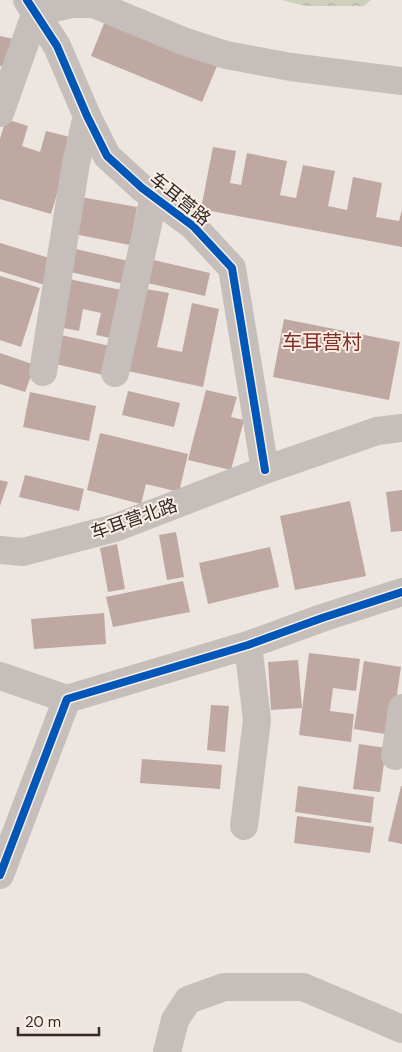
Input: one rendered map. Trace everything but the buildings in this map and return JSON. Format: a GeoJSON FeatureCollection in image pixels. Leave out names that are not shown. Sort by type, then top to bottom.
{"type":"FeatureCollection","features":[{"type":"Feature","properties":{"kind":"street"},"geometry":{"type":"LineString","coordinates":[[0,114],[32,6],[94,4],[183,41],[226,55],[291,67],[402,81]]}},
{"type":"Feature","properties":{"kind":"street","name":"车耳营路"},"geometry":{"type":"LineString","coordinates":[[32,6],[57,46],[106,156],[154,197],[193,226],[232,268],[265,470]]}},
{"type":"Feature","properties":{"kind":"street"},"geometry":{"type":"LineString","coordinates":[[43,372],[76,163],[87,116]]}},
{"type":"Feature","properties":{"kind":"street"},"geometry":{"type":"LineString","coordinates":[[115,373],[154,197]]}},
{"type":"Feature","properties":{"kind":"street","name":"车耳营北路"},"geometry":{"type":"LineString","coordinates":[[0,550],[23,552],[115,528],[265,470],[401,424]]}},
{"type":"Feature","properties":{"kind":"street"},"geometry":{"type":"LineString","coordinates":[[0,676],[67,699],[248,645],[402,592]]}},
{"type":"Feature","properties":{"kind":"street"},"geometry":{"type":"LineString","coordinates":[[244,826],[257,720],[248,645]]}},
{"type":"Feature","properties":{"kind":"street"},"geometry":{"type":"LineString","coordinates":[[0,875],[67,699]]}},
{"type":"Feature","properties":{"kind":"street"},"geometry":{"type":"LineString","coordinates":[[395,756],[402,708]]}},
{"type":"Feature","properties":{"kind":"street"},"geometry":{"type":"LineString","coordinates":[[167,1052],[175,1020],[188,1000],[224,987],[303,987],[402,1029]]}},
{"type":"Feature","properties":{"kind":"green space"},"geometry":{"type":"Polygon","coordinates":[[[281,0],[371,0],[364,6],[306,6],[281,0]]]}},
{"type":"Feature","properties":{"kind":"cycle path"},"geometry":{"type":"LineString","coordinates":[[27,0],[57,46],[87,116],[107,156],[142,188],[193,226],[232,268],[265,470]]}},
{"type":"Feature","properties":{"kind":"cycle path"},"geometry":{"type":"LineString","coordinates":[[0,875],[67,699],[248,645],[402,592]]}},
{"type":"Feature","properties":{"kind":"district","name":"车耳营村"},"geometry":{"type":"Point","coordinates":[322,342]}}]}
